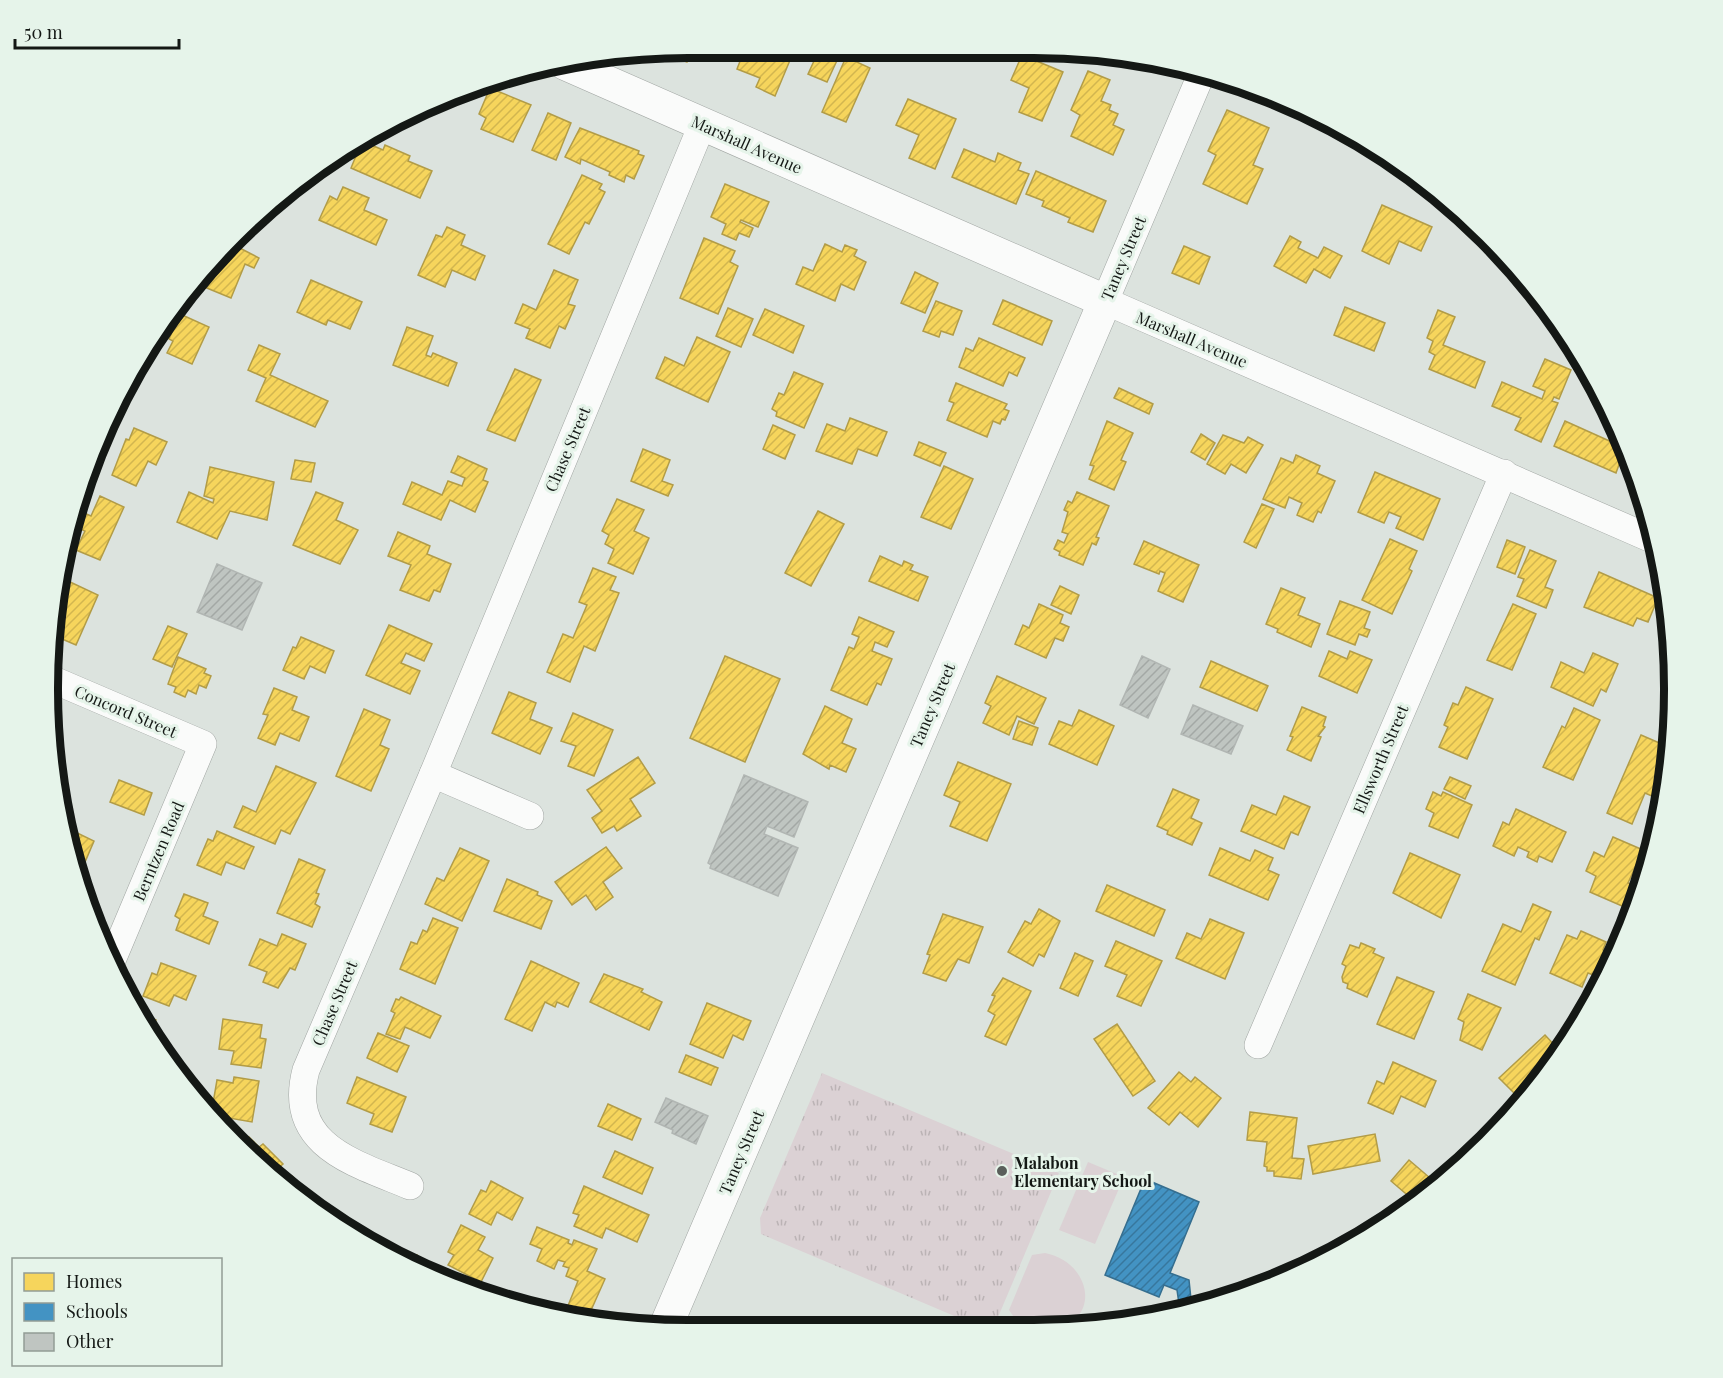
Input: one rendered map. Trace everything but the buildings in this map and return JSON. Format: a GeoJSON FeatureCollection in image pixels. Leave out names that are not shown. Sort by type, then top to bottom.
{"type":"FeatureCollection","features":[{"type":"Feature","properties":{"kind":"street","name":"Marshall Avenue"},"geometry":{"type":"LineString","coordinates":[[577,69],[1645,536]]}},
{"type":"Feature","properties":{"kind":"street","name":"Taney Street"},"geometry":{"type":"LineString","coordinates":[[669,1319],[1198,82]]}},
{"type":"Feature","properties":{"kind":"street","name":"Chase Street"},"geometry":{"type":"LineString","coordinates":[[410,1186],[335,1154],[320,1141],[303,1108],[302,1086],[306,1070],[433,774],[702,125]]}},
{"type":"Feature","properties":{"kind":"street","name":"Ellsworth Street"},"geometry":{"type":"LineString","coordinates":[[1258,1045],[1504,473]]}},
{"type":"Feature","properties":{"kind":"street","name":"Concord Street"},"geometry":{"type":"LineString","coordinates":[[58,682],[203,744]]}},
{"type":"Feature","properties":{"kind":"street","name":"Berntzen Road"},"geometry":{"type":"LineString","coordinates":[[115,950],[203,744]]}},
{"type":"Feature","properties":{"kind":"street"},"geometry":{"type":"LineString","coordinates":[[433,774],[530,816]]}},
{"type":"Feature","properties":{"kind":"green space"},"geometry":{"type":"Polygon","coordinates":[[[822,1073],[1059,1173],[997,1320],[964,1320],[761,1234],[760,1218],[822,1073]]]}},
{"type":"Feature","properties":{"kind":"green space"},"geometry":{"type":"Polygon","coordinates":[[[1088,1162],[1124,1177],[1095,1244],[1059,1230],[1088,1162]]]}},
{"type":"Feature","properties":{"kind":"green space"},"geometry":{"type":"Polygon","coordinates":[[[1045,1253],[1059,1257],[1078,1274],[1084,1285],[1085,1297],[1083,1308],[1076,1318],[1017,1320],[1009,1310],[1032,1255],[1045,1253]]]}},
{"type":"Feature","properties":{"kind":"place","name":"Malabon Elementary School"},"geometry":{"type":"Point","coordinates":[1002,1171]}}]}
